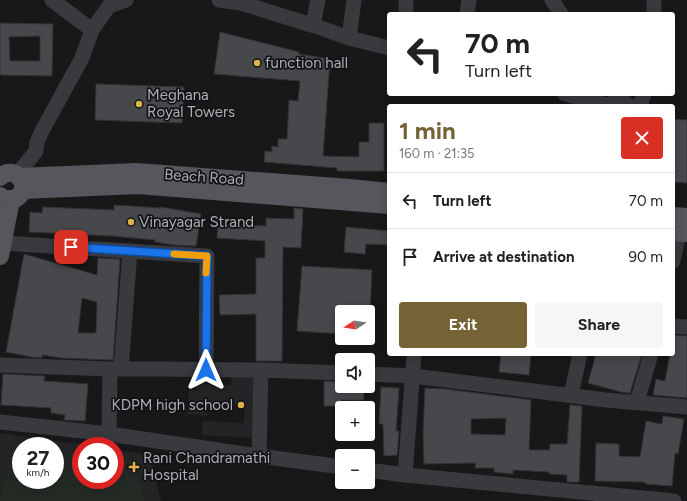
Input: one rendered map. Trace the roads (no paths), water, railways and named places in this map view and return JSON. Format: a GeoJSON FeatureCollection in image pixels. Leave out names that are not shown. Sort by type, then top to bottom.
{"type":"FeatureCollection","features":[{"type":"Feature","properties":{"kind":"main road","name":"Beach Road"},"geometry":{"type":"LineString","coordinates":[[9,182],[136,172],[387,192]]}},
{"type":"Feature","properties":{"kind":"main road","name":"Beach Road"},"geometry":{"type":"LineString","coordinates":[[9,182],[138,185],[387,205]]}},
{"type":"Feature","properties":{"kind":"main road"},"geometry":{"type":"LineString","coordinates":[[1,250],[9,182]]}},
{"type":"Feature","properties":{"kind":"main road"},"geometry":{"type":"LineString","coordinates":[[675,216],[687,217]]}},
{"type":"Feature","properties":{"kind":"street"},"geometry":{"type":"LineString","coordinates":[[52,0],[92,30]]}},
{"type":"Feature","properties":{"kind":"street"},"geometry":{"type":"LineString","coordinates":[[9,182],[29,146],[37,142],[82,58],[92,30],[109,3],[126,0]]}},
{"type":"Feature","properties":{"kind":"street"},"geometry":{"type":"LineString","coordinates":[[218,0],[264,5],[350,38],[387,47]]}},
{"type":"Feature","properties":{"kind":"street"},"geometry":{"type":"LineString","coordinates":[[313,25],[318,0]]}},
{"type":"Feature","properties":{"kind":"street"},"geometry":{"type":"LineString","coordinates":[[350,38],[354,0]]}},
{"type":"Feature","properties":{"kind":"street"},"geometry":{"type":"LineString","coordinates":[[406,0],[406,12]]}},
{"type":"Feature","properties":{"kind":"street"},"geometry":{"type":"LineString","coordinates":[[467,12],[469,0]]}},
{"type":"Feature","properties":{"kind":"street"},"geometry":{"type":"LineString","coordinates":[[552,0],[560,12]]}},
{"type":"Feature","properties":{"kind":"street"},"geometry":{"type":"LineString","coordinates":[[654,0],[654,12]]}},
{"type":"Feature","properties":{"kind":"street"},"geometry":{"type":"LineString","coordinates":[[573,96],[603,104]]}},
{"type":"Feature","properties":{"kind":"street"},"geometry":{"type":"LineString","coordinates":[[617,96],[627,104]]}},
{"type":"Feature","properties":{"kind":"street"},"geometry":{"type":"LineString","coordinates":[[675,253],[679,236]]}},
{"type":"Feature","properties":{"kind":"street"},"geometry":{"type":"LineString","coordinates":[[1,250],[130,251],[207,256],[206,370]]}},
{"type":"Feature","properties":{"kind":"street"},"geometry":{"type":"LineString","coordinates":[[109,434],[115,369],[130,251]]}},
{"type":"Feature","properties":{"kind":"street"},"geometry":{"type":"LineString","coordinates":[[675,326],[687,327]]}},
{"type":"Feature","properties":{"kind":"street"},"geometry":{"type":"LineString","coordinates":[[405,475],[414,356]]}},
{"type":"Feature","properties":{"kind":"street"},"geometry":{"type":"LineString","coordinates":[[571,395],[580,356]]}},
{"type":"Feature","properties":{"kind":"street"},"geometry":{"type":"LineString","coordinates":[[637,402],[650,356]]}},
{"type":"Feature","properties":{"kind":"street"},"geometry":{"type":"LineString","coordinates":[[0,365],[115,369],[261,370],[335,373]]}},
{"type":"Feature","properties":{"kind":"street"},"geometry":{"type":"LineString","coordinates":[[259,456],[261,370]]}},
{"type":"Feature","properties":{"kind":"street"},"geometry":{"type":"LineString","coordinates":[[375,374],[413,376],[606,400],[687,407]]}},
{"type":"Feature","properties":{"kind":"street"},"geometry":{"type":"LineString","coordinates":[[0,422],[109,434],[335,466]]}},
{"type":"Feature","properties":{"kind":"street"},"geometry":{"type":"LineString","coordinates":[[375,471],[674,501]]}},
{"type":"Feature","properties":{"kind":"place","name":"function hall"},"geometry":{"type":"Point","coordinates":[257,63]}},
{"type":"Feature","properties":{"kind":"place","name":"Meghana Royal Towers"},"geometry":{"type":"Point","coordinates":[139,104]}},
{"type":"Feature","properties":{"kind":"place","name":"Vinayagar Strand"},"geometry":{"type":"Point","coordinates":[131,222]}},
{"type":"Feature","properties":{"kind":"place","name":"KDPM high school"},"geometry":{"type":"Point","coordinates":[241,405]}},
{"type":"Feature","properties":{"kind":"place","name":"Rani Chandramathi Hospital"},"geometry":{"type":"Point","coordinates":[134,467]}}]}
